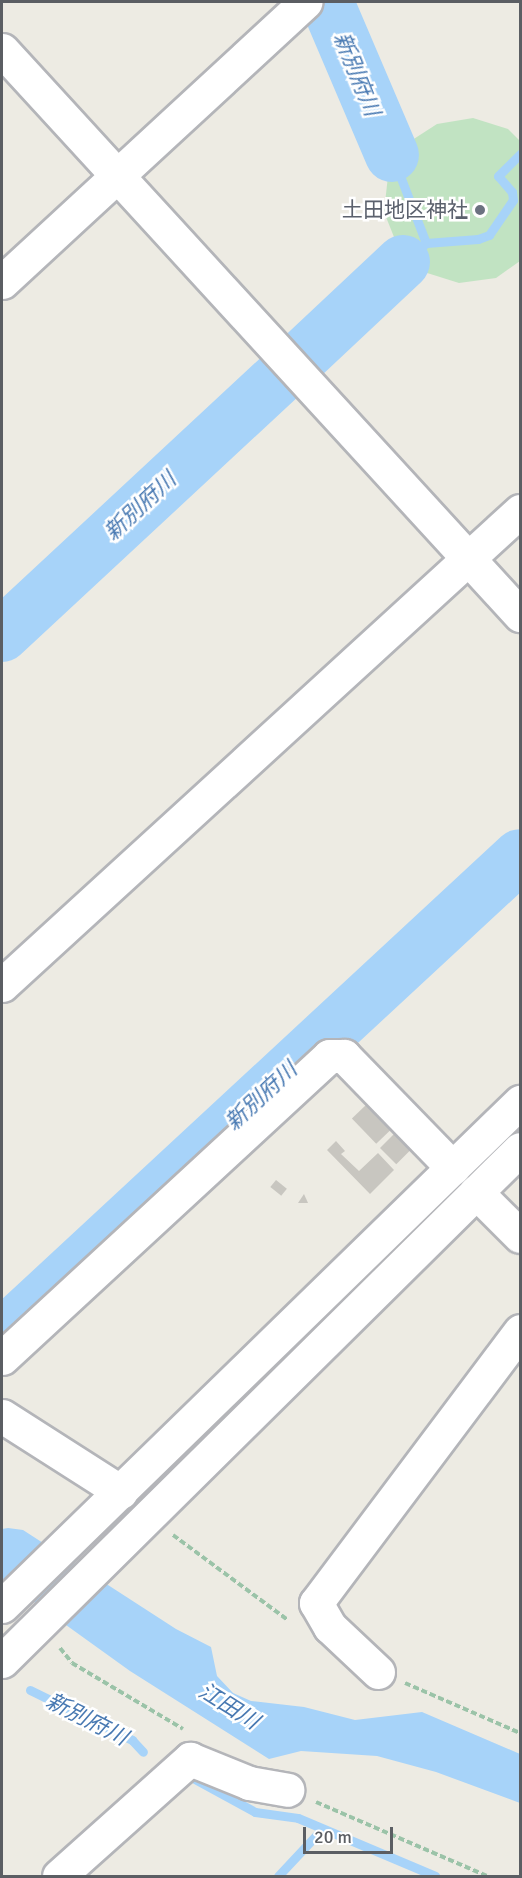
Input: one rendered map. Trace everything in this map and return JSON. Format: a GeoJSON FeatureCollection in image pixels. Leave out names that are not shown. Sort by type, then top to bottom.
{"type":"FeatureCollection","features":[{"type":"Feature","properties":{"kind":"street"},"geometry":{"type":"LineString","coordinates":[[2,282],[305,2]]}},
{"type":"Feature","properties":{"kind":"street"},"geometry":{"type":"LineString","coordinates":[[2,50],[520,615]]}},
{"type":"Feature","properties":{"kind":"street"},"geometry":{"type":"LineString","coordinates":[[2,985],[520,511]]}},
{"type":"Feature","properties":{"kind":"street"},"geometry":{"type":"LineString","coordinates":[[2,1358],[329,1056],[344,1056],[453,1168]]}},
{"type":"Feature","properties":{"kind":"street"},"geometry":{"type":"LineString","coordinates":[[3,1605],[520,1102]]}},
{"type":"Feature","properties":{"kind":"street"},"geometry":{"type":"LineString","coordinates":[[2,1661],[520,1149]]}},
{"type":"Feature","properties":{"kind":"street"},"geometry":{"type":"LineString","coordinates":[[476,1192],[520,1236]]}},
{"type":"Feature","properties":{"kind":"street"},"geometry":{"type":"LineString","coordinates":[[378,1672],[330,1627],[316,1603],[520,1331]]}},
{"type":"Feature","properties":{"kind":"street"},"geometry":{"type":"LineString","coordinates":[[2,1416],[110,1503]]}},
{"type":"Feature","properties":{"kind":"street"},"geometry":{"type":"LineString","coordinates":[[59,1876],[190,1759],[249,1783],[287,1790]]}},
{"type":"Feature","properties":{"kind":"green space"},"geometry":{"type":"Polygon","coordinates":[[[473,118],[508,129],[520,141],[520,261],[496,278],[459,283],[424,272],[398,247],[384,212],[388,176],[406,144],[437,124],[473,118]]]}},
{"type":"Feature","properties":{"kind":"water","name":"江田川"},"geometry":{"type":"Polygon","coordinates":[[[2,1529],[23,1530],[176,1629],[211,1647],[217,1676],[233,1693],[251,1701],[304,1707],[355,1720],[422,1712],[520,1754],[520,1803],[436,1772],[377,1756],[301,1751],[269,1759],[130,1671],[2,1579],[2,1529]]]}},
{"type":"Feature","properties":{"kind":"building"},"geometry":{"type":"Polygon","coordinates":[[[367,1104],[391,1129],[376,1144],[352,1119],[367,1104]]]}},
{"type":"Feature","properties":{"kind":"building"},"geometry":{"type":"Polygon","coordinates":[[[397,1131],[413,1147],[396,1164],[380,1148],[397,1131]]]}},
{"type":"Feature","properties":{"kind":"building"},"geometry":{"type":"Polygon","coordinates":[[[336,1141],[345,1151],[341,1154],[359,1171],[378,1153],[394,1170],[370,1194],[327,1150],[336,1141]]]}},
{"type":"Feature","properties":{"kind":"building"},"geometry":{"type":"Polygon","coordinates":[[[276,1180],[287,1189],[281,1196],[270,1187],[276,1180]]]}},
{"type":"Feature","properties":{"kind":"building"},"geometry":{"type":"Polygon","coordinates":[[[304,1194],[308,1203],[298,1203],[304,1194]]]}},
{"type":"Feature","properties":{"kind":"waterway","name":"新別府川"},"geometry":{"type":"LineString","coordinates":[[328,5],[392,155]]}},
{"type":"Feature","properties":{"kind":"waterway","name":"新別府川"},"geometry":{"type":"LineString","coordinates":[[426,243],[478,239],[489,235],[513,200],[512,192],[498,176],[520,154]]}},
{"type":"Feature","properties":{"kind":"waterway","name":"新別府川"},"geometry":{"type":"LineString","coordinates":[[392,155],[426,243],[403,262]]}},
{"type":"Feature","properties":{"kind":"waterway","name":"新別府川"},"geometry":{"type":"LineString","coordinates":[[306,353],[403,262]]}},
{"type":"Feature","properties":{"kind":"waterway","name":"新別府川"},"geometry":{"type":"LineString","coordinates":[[2,635],[279,378]]}},
{"type":"Feature","properties":{"kind":"waterway","name":"新別府川"},"geometry":{"type":"LineString","coordinates":[[2,1336],[520,856]]}},
{"type":"Feature","properties":{"kind":"waterway","name":"新別府川"},"geometry":{"type":"LineString","coordinates":[[30,1690],[132,1740],[143,1752]]}},
{"type":"Feature","properties":{"kind":"waterway","name":"新別府川"},"geometry":{"type":"LineString","coordinates":[[193,1778],[255,1812],[298,1818],[435,1876]]}},
{"type":"Feature","properties":{"kind":"waterway","name":"新別府川"},"geometry":{"type":"LineString","coordinates":[[278,1876],[322,1829]]}},
{"type":"Feature","properties":{"kind":"place","name":"土田地区神社"},"geometry":{"type":"Point","coordinates":[480,210]}}]}
